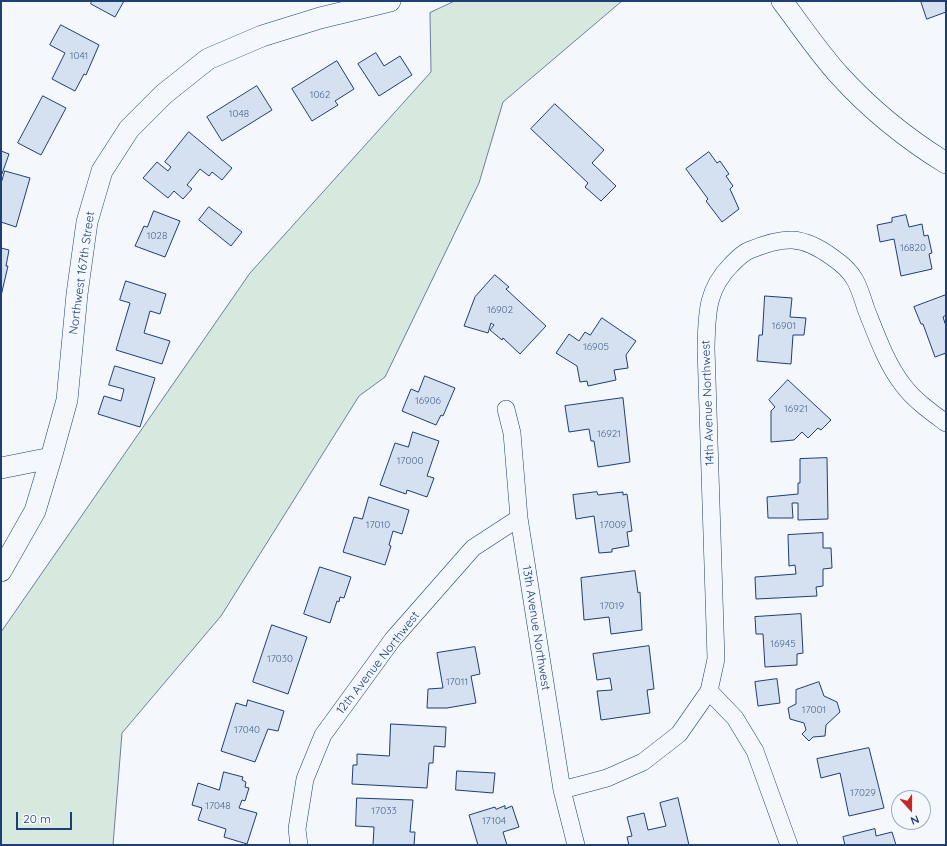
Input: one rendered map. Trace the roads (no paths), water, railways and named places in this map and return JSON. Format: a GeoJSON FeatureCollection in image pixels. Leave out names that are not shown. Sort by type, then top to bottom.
{"type":"FeatureCollection","features":[{"type":"Feature","properties":{"kind":"street","name":"Northwest 167th Street"},"geometry":{"type":"LineString","coordinates":[[1,571],[35,511],[51,458],[67,400],[77,294],[87,222],[102,171],[129,129],[164,94],[208,59],[259,38],[313,20],[390,1]]}},
{"type":"Feature","properties":{"kind":"street"},"geometry":{"type":"LineString","coordinates":[[782,1],[839,75],[879,115],[923,149],[946,163]]}},
{"type":"Feature","properties":{"kind":"street","name":"14th Avenue Northwest"},"geometry":{"type":"LineString","coordinates":[[709,691],[716,659],[706,348],[707,309],[715,285],[720,276],[744,252],[769,242],[793,239],[816,245],[842,264],[856,281],[875,333],[903,386],[928,410],[946,423]]}},
{"type":"Feature","properties":{"kind":"street","name":"13th Avenue Northwest"},"geometry":{"type":"LineString","coordinates":[[506,409],[512,433],[519,518],[562,790],[576,845]]}},
{"type":"Feature","properties":{"kind":"street"},"geometry":{"type":"LineString","coordinates":[[1,468],[51,458]]}},
{"type":"Feature","properties":{"kind":"street","name":"12th Avenue Northwest"},"geometry":{"type":"LineString","coordinates":[[299,845],[297,829],[305,779],[323,735],[394,639],[473,548],[519,518]]}},
{"type":"Feature","properties":{"kind":"street"},"geometry":{"type":"LineString","coordinates":[[562,790],[607,778],[643,762],[679,734],[709,691],[735,718],[755,751],[790,845]]}}]}
